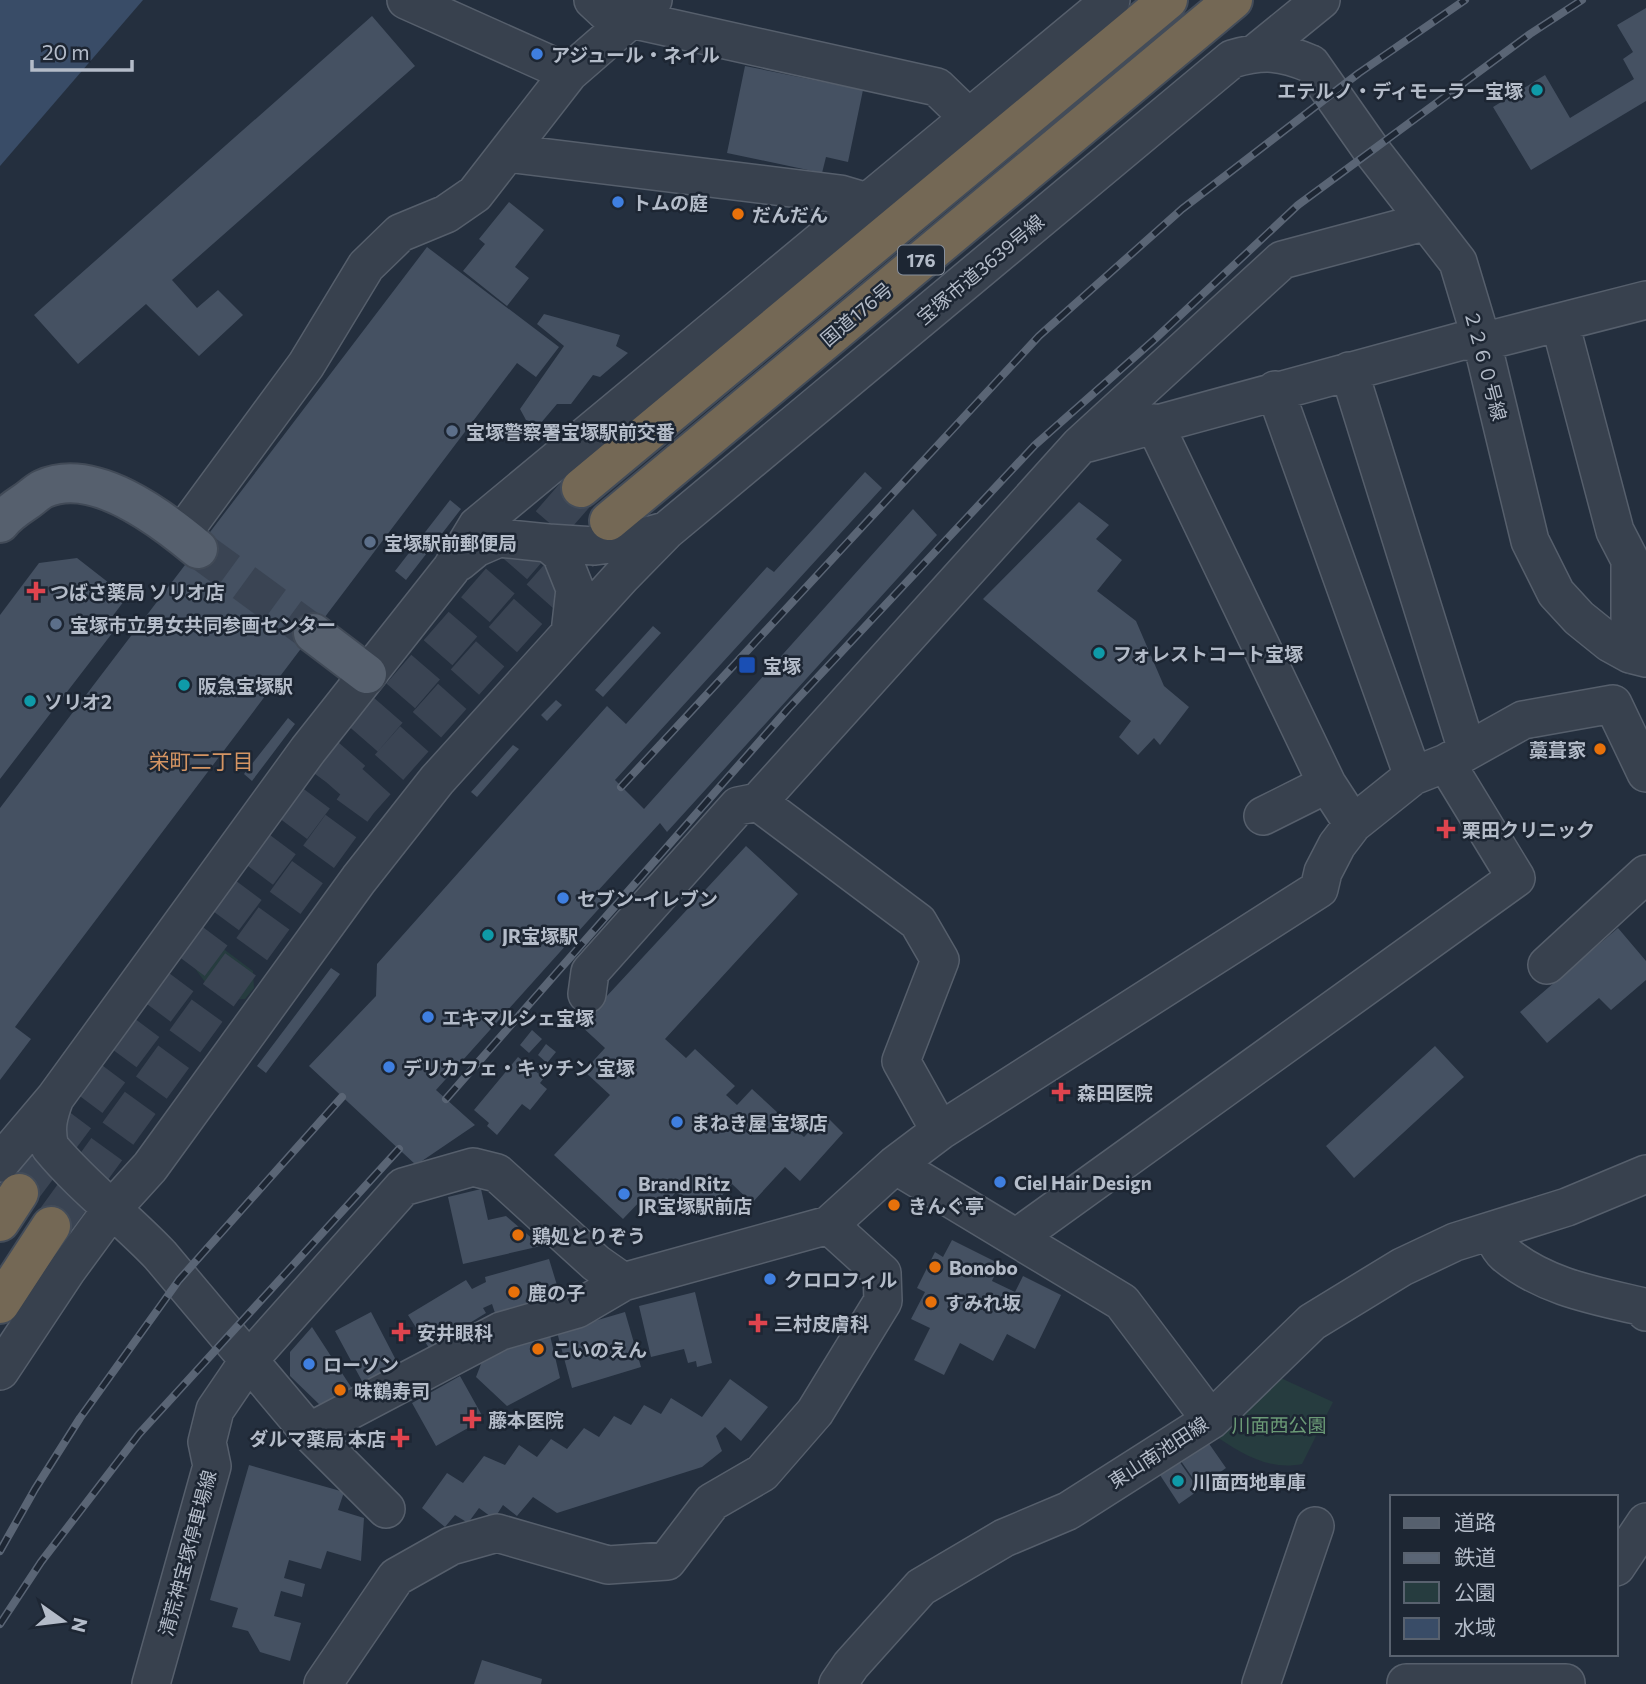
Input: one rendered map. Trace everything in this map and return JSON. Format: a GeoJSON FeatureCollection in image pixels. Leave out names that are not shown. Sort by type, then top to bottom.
{"type":"FeatureCollection","features":[{"type":"Feature","properties":{"kind":"highway","name":"176"},"geometry":{"type":"LineString","coordinates":[[581,488],[1168,0]]}},
{"type":"Feature","properties":{"kind":"highway","name":"国道176号"},"geometry":{"type":"LineString","coordinates":[[609,521],[1233,0]]}},
{"type":"Feature","properties":{"kind":"highway"},"geometry":{"type":"LineString","coordinates":[[0,1304],[51,1226]]}},
{"type":"Feature","properties":{"kind":"main road"},"geometry":{"type":"LineString","coordinates":[[0,523],[44,489],[73,484],[108,490],[133,502],[190,542]]}},
{"type":"Feature","properties":{"kind":"main road"},"geometry":{"type":"LineString","coordinates":[[313,633],[367,674]]}},
{"type":"Feature","properties":{"kind":"street"},"geometry":{"type":"LineString","coordinates":[[406,0],[569,73]]}},
{"type":"Feature","properties":{"kind":"street"},"geometry":{"type":"LineString","coordinates":[[593,0],[608,14],[643,9],[937,87],[969,118]]}},
{"type":"Feature","properties":{"kind":"street"},"geometry":{"type":"LineString","coordinates":[[6,1193],[55,1098],[258,817],[451,569],[477,526],[1111,0]]}},
{"type":"Feature","properties":{"kind":"street"},"geometry":{"type":"LineString","coordinates":[[1257,52],[1321,0]]}},
{"type":"Feature","properties":{"kind":"street"},"geometry":{"type":"LineString","coordinates":[[1311,64],[1316,29],[1327,0]]}},
{"type":"Feature","properties":{"kind":"street"},"geometry":{"type":"LineString","coordinates":[[190,542],[306,365],[366,266],[400,233],[446,214],[475,194],[569,73],[643,9]]}},
{"type":"Feature","properties":{"kind":"street","name":"宝塚市道3639号線"},"geometry":{"type":"LineString","coordinates":[[0,1371],[67,1270],[111,1210],[150,1167],[359,879],[437,780],[666,531],[1232,60],[1257,52],[1289,54],[1311,64]]}},
{"type":"Feature","properties":{"kind":"street","name":"２２６０号線"},"geometry":{"type":"LineString","coordinates":[[1311,64],[1424,222],[1458,262],[1482,342],[1530,541],[1556,593],[1579,618],[1629,652]]}},
{"type":"Feature","properties":{"kind":"street"},"geometry":{"type":"LineString","coordinates":[[508,153],[840,194],[867,202]]}},
{"type":"Feature","properties":{"kind":"street"},"geometry":{"type":"LineString","coordinates":[[587,994],[590,972],[654,899],[738,806],[758,802],[1080,445],[1282,260],[1424,222]]}},
{"type":"Feature","properties":{"kind":"street"},"geometry":{"type":"LineString","coordinates":[[1080,445],[1462,341],[1482,342],[1646,300]]}},
{"type":"Feature","properties":{"kind":"street"},"geometry":{"type":"LineString","coordinates":[[1560,323],[1615,531],[1638,561],[1629,652],[1613,704],[1646,773]]}},
{"type":"Feature","properties":{"kind":"street"},"geometry":{"type":"LineString","coordinates":[[1349,370],[1442,763]]}},
{"type":"Feature","properties":{"kind":"street"},"geometry":{"type":"LineString","coordinates":[[1016,1238],[1516,877],[1442,763],[1275,390]]}},
{"type":"Feature","properties":{"kind":"street"},"geometry":{"type":"LineString","coordinates":[[1154,423],[1328,784],[1353,824]]}},
{"type":"Feature","properties":{"kind":"street"},"geometry":{"type":"LineString","coordinates":[[451,569],[476,548],[499,538],[595,546],[626,542],[666,531]]}},
{"type":"Feature","properties":{"kind":"street"},"geometry":{"type":"LineString","coordinates":[[548,543],[561,554],[575,589],[570,633]]}},
{"type":"Feature","properties":{"kind":"street"},"geometry":{"type":"LineString","coordinates":[[309,1432],[501,1331],[577,1309],[623,1282],[829,1225],[895,1165],[940,1131],[1319,889],[1323,872],[1337,845],[1353,824],[1442,763],[1523,720],[1613,704]]}},
{"type":"Feature","properties":{"kind":"street"},"geometry":{"type":"LineString","coordinates":[[1263,816],[1328,784]]}},
{"type":"Feature","properties":{"kind":"street"},"geometry":{"type":"LineString","coordinates":[[758,802],[918,922],[940,960],[901,1061],[940,1131]]}},
{"type":"Feature","properties":{"kind":"street"},"geometry":{"type":"LineString","coordinates":[[1547,965],[1646,874]]}},
{"type":"Feature","properties":{"kind":"street"},"geometry":{"type":"LineString","coordinates":[[55,1098],[47,1119],[46,1135],[50,1147],[58,1157],[160,1255],[309,1432],[386,1509]]}},
{"type":"Feature","properties":{"kind":"street"},"geometry":{"type":"LineString","coordinates":[[58,1157],[74,1168],[105,1175],[150,1167],[144,1198],[148,1226],[160,1255]]}},
{"type":"Feature","properties":{"kind":"street"},"geometry":{"type":"LineString","coordinates":[[895,1165],[1122,1302],[1211,1420]]}},
{"type":"Feature","properties":{"kind":"street","name":"清荒神宝塚停車場線"},"geometry":{"type":"LineString","coordinates":[[151,1684],[212,1466],[207,1442],[215,1410],[249,1360],[403,1187],[473,1167],[497,1174],[596,1263],[623,1282]]}},
{"type":"Feature","properties":{"kind":"street","name":"東山南池田線"},"geometry":{"type":"LineString","coordinates":[[838,1684],[851,1665],[921,1587],[1004,1538],[1068,1511],[1211,1420],[1312,1322],[1402,1266],[1455,1242],[1567,1207],[1646,1174]]}},
{"type":"Feature","properties":{"kind":"street"},"geometry":{"type":"LineString","coordinates":[[323,1684],[396,1577],[451,1546],[497,1533],[608,1565],[667,1561],[712,1502],[762,1473],[815,1412],[883,1301],[882,1273],[829,1225]]}},
{"type":"Feature","properties":{"kind":"street"},"geometry":{"type":"LineString","coordinates":[[1491,1231],[1504,1254],[1544,1277],[1564,1287],[1644,1307],[1646,1312]]}},
{"type":"Feature","properties":{"kind":"street"},"geometry":{"type":"LineString","coordinates":[[67,1270],[95,1249],[125,1242],[160,1255]]}},
{"type":"Feature","properties":{"kind":"street"},"geometry":{"type":"LineString","coordinates":[[1618,1564],[1646,1522]]}},
{"type":"Feature","properties":{"kind":"street"},"geometry":{"type":"LineString","coordinates":[[1261,1684],[1315,1526]]}},
{"type":"Feature","properties":{"kind":"street"},"geometry":{"type":"LineString","coordinates":[[1406,1683],[1566,1684],[1567,1656]]}},
{"type":"Feature","properties":{"kind":"green space"},"geometry":{"type":"Polygon","coordinates":[[[198,936],[213,941],[253,971],[254,988],[245,999],[226,997],[218,993],[200,975],[189,959],[190,947],[198,936]]]}},
{"type":"Feature","properties":{"kind":"green space","name":"川面西公園"},"geometry":{"type":"Polygon","coordinates":[[[1272,1374],[1333,1402],[1302,1464],[1277,1465],[1265,1462],[1243,1453],[1211,1433],[1272,1374]]]}},
{"type":"Feature","properties":{"kind":"water"},"geometry":{"type":"Polygon","coordinates":[[[0,0],[143,0],[0,166],[0,0]]]}},
{"type":"Feature","properties":{"kind":"building","name":"エテルノ・ディモーラー宝塚"},"geometry":{"type":"Polygon","coordinates":[[[1646,8],[1646,101],[1531,170],[1493,107],[1545,75],[1570,118],[1634,79],[1623,59],[1633,52],[1617,25],[1646,8]]]}},
{"type":"Feature","properties":{"kind":"building"},"geometry":{"type":"Polygon","coordinates":[[[372,16],[415,66],[172,280],[197,308],[218,290],[243,315],[199,356],[146,304],[78,364],[34,315],[372,16]]]}},
{"type":"Feature","properties":{"kind":"building"},"geometry":{"type":"Polygon","coordinates":[[[745,66],[863,90],[848,162],[826,157],[822,173],[727,153],[745,66]]]}},
{"type":"Feature","properties":{"kind":"building"},"geometry":{"type":"Polygon","coordinates":[[[509,202],[544,230],[515,267],[529,278],[507,306],[463,271],[485,244],[479,239],[509,202]]]}},
{"type":"Feature","properties":{"kind":"building","name":"阪急宝塚駅"},"geometry":{"type":"Polygon","coordinates":[[[427,247],[559,347],[536,377],[517,363],[15,1027],[31,1039],[0,1080],[0,808],[427,247]]]}},
{"type":"Feature","properties":{"kind":"building"},"geometry":{"type":"Polygon","coordinates":[[[544,314],[620,335],[616,346],[628,353],[600,377],[593,375],[571,404],[557,404],[540,424],[526,420],[520,409],[564,346],[537,324],[544,314]]]}},
{"type":"Feature","properties":{"kind":"building","name":"JR宝塚駅"},"geometry":{"type":"Polygon","coordinates":[[[865,472],[882,488],[615,780],[644,809],[913,509],[937,535],[667,832],[660,823],[595,894],[604,903],[436,1090],[475,1125],[416,1165],[309,1066],[376,996],[377,964],[607,706],[626,724],[767,567],[774,572],[865,472]]]}},
{"type":"Feature","properties":{"kind":"building"},"geometry":{"type":"Polygon","coordinates":[[[450,500],[461,509],[406,580],[395,571],[450,500]]]}},
{"type":"Feature","properties":{"kind":"building","name":"フォレストコート宝塚"},"geometry":{"type":"Polygon","coordinates":[[[1079,502],[1109,525],[1096,539],[1122,560],[1097,591],[1136,621],[1164,686],[1189,707],[1160,745],[1154,738],[1138,755],[1119,737],[1131,721],[983,599],[1079,502]]]}},
{"type":"Feature","properties":{"kind":"building","name":"ソリオ2"},"geometry":{"type":"Polygon","coordinates":[[[77,558],[127,597],[112,617],[120,623],[0,779],[0,615],[39,563],[77,558]]]}},
{"type":"Feature","properties":{"kind":"building"},"geometry":{"type":"Polygon","coordinates":[[[653,626],[661,633],[603,697],[595,690],[653,626]]]}},
{"type":"Feature","properties":{"kind":"building"},"geometry":{"type":"Polygon","coordinates":[[[556,700],[562,705],[547,721],[541,715],[556,700]]]}},
{"type":"Feature","properties":{"kind":"building"},"geometry":{"type":"Polygon","coordinates":[[[288,718],[295,724],[252,781],[244,774],[288,718]]]}},
{"type":"Feature","properties":{"kind":"building"},"geometry":{"type":"Polygon","coordinates":[[[513,745],[519,749],[477,797],[471,792],[513,745]]]}},
{"type":"Feature","properties":{"kind":"building"},"geometry":{"type":"Polygon","coordinates":[[[746,846],[798,894],[665,1039],[686,1058],[695,1049],[735,1086],[726,1095],[737,1105],[752,1089],[804,1137],[825,1115],[843,1133],[800,1181],[785,1167],[752,1203],[732,1184],[703,1217],[676,1192],[660,1211],[644,1197],[623,1219],[554,1155],[610,1095],[584,1071],[605,1048],[580,1025],[746,846]]]}},
{"type":"Feature","properties":{"kind":"building"},"geometry":{"type":"Polygon","coordinates":[[[1618,928],[1646,961],[1646,980],[1611,1010],[1599,998],[1547,1043],[1520,1012],[1618,928]]]}},
{"type":"Feature","properties":{"kind":"building"},"geometry":{"type":"Polygon","coordinates":[[[331,968],[340,974],[266,1073],[257,1066],[331,968]]]}},
{"type":"Feature","properties":{"kind":"building"},"geometry":{"type":"Polygon","coordinates":[[[532,1030],[542,1039],[529,1053],[520,1045],[532,1030]]]}},
{"type":"Feature","properties":{"kind":"building"},"geometry":{"type":"Polygon","coordinates":[[[546,1044],[556,1052],[547,1063],[538,1055],[546,1044]]]}},
{"type":"Feature","properties":{"kind":"building"},"geometry":{"type":"Polygon","coordinates":[[[1435,1046],[1464,1077],[1354,1178],[1326,1146],[1435,1046]]]}},
{"type":"Feature","properties":{"kind":"building"},"geometry":{"type":"Polygon","coordinates":[[[518,1057],[544,1078],[540,1083],[547,1089],[530,1110],[522,1104],[497,1135],[487,1126],[489,1123],[474,1110],[518,1057]]]}},
{"type":"Feature","properties":{"kind":"building"},"geometry":{"type":"Polygon","coordinates":[[[481,1189],[488,1220],[506,1216],[541,1246],[463,1264],[448,1197],[481,1189]]]}},
{"type":"Feature","properties":{"kind":"building"},"geometry":{"type":"Polygon","coordinates":[[[952,1240],[1000,1264],[992,1281],[1015,1292],[1023,1276],[1061,1295],[1035,1349],[1007,1334],[993,1361],[960,1343],[944,1375],[914,1360],[930,1328],[911,1319],[925,1292],[917,1288],[935,1252],[943,1257],[952,1240]]]}},
{"type":"Feature","properties":{"kind":"building"},"geometry":{"type":"Polygon","coordinates":[[[549,1259],[560,1295],[495,1313],[492,1304],[483,1308],[486,1313],[429,1348],[408,1315],[466,1280],[472,1289],[486,1282],[485,1277],[549,1259]]]}},
{"type":"Feature","properties":{"kind":"building"},"geometry":{"type":"Polygon","coordinates":[[[695,1292],[712,1363],[697,1367],[696,1361],[688,1363],[684,1349],[651,1357],[639,1306],[695,1292]]]}},
{"type":"Feature","properties":{"kind":"building"},"geometry":{"type":"Polygon","coordinates":[[[371,1312],[398,1364],[363,1383],[335,1331],[371,1312]]]}},
{"type":"Feature","properties":{"kind":"building"},"geometry":{"type":"Polygon","coordinates":[[[625,1312],[641,1367],[572,1388],[557,1332],[625,1312]]]}},
{"type":"Feature","properties":{"kind":"building"},"geometry":{"type":"Polygon","coordinates":[[[312,1327],[353,1390],[323,1408],[290,1376],[290,1352],[312,1327]]]}},
{"type":"Feature","properties":{"kind":"building"},"geometry":{"type":"Polygon","coordinates":[[[549,1331],[560,1378],[507,1406],[476,1377],[493,1347],[549,1331]]]}},
{"type":"Feature","properties":{"kind":"building"},"geometry":{"type":"Polygon","coordinates":[[[460,1376],[484,1419],[436,1446],[412,1403],[460,1376]]]}},
{"type":"Feature","properties":{"kind":"building"},"geometry":{"type":"Polygon","coordinates":[[[730,1379],[768,1407],[741,1441],[725,1427],[716,1436],[722,1451],[702,1467],[557,1513],[533,1497],[517,1516],[503,1505],[494,1519],[479,1508],[468,1523],[455,1515],[445,1527],[422,1508],[447,1473],[463,1483],[484,1456],[505,1465],[519,1445],[537,1457],[551,1439],[567,1449],[584,1428],[599,1437],[614,1416],[631,1425],[644,1405],[661,1414],[671,1398],[702,1417],[730,1379]]]}},
{"type":"Feature","properties":{"kind":"building"},"geometry":{"type":"Polygon","coordinates":[[[1203,1435],[1226,1468],[1199,1487],[1176,1454],[1203,1435]]]}},
{"type":"Feature","properties":{"kind":"building","name":"川面西地車庫"},"geometry":{"type":"Polygon","coordinates":[[[1177,1458],[1199,1490],[1179,1504],[1158,1472],[1177,1458]]]}},
{"type":"Feature","properties":{"kind":"building"},"geometry":{"type":"Polygon","coordinates":[[[249,1465],[344,1492],[338,1510],[364,1518],[361,1561],[327,1551],[321,1569],[289,1560],[284,1578],[305,1584],[302,1597],[281,1591],[274,1616],[301,1623],[290,1661],[260,1652],[248,1631],[232,1627],[238,1608],[210,1600],[249,1465]]]}},
{"type":"Feature","properties":{"kind":"building"},"geometry":{"type":"Polygon","coordinates":[[[482,1660],[542,1679],[541,1684],[474,1684],[482,1660]]]}},
{"type":"Feature","properties":{"kind":"tunnel"},"geometry":{"type":"LineString","coordinates":[[19,1193],[326,782],[581,488]]}},
{"type":"Feature","properties":{"kind":"tunnel"},"geometry":{"type":"LineString","coordinates":[[51,1226],[359,801],[589,543]]}},
{"type":"Feature","properties":{"kind":"tunnel"},"geometry":{"type":"LineString","coordinates":[[198,549],[313,633]]}},
{"type":"Feature","properties":{"kind":"railway"},"geometry":{"type":"LineString","coordinates":[[621,787],[1039,336],[1182,209],[1359,73],[1465,0]]}},
{"type":"Feature","properties":{"kind":"railway"},"geometry":{"type":"LineString","coordinates":[[446,1099],[788,709],[1035,445],[1155,339],[1298,205],[1530,34],[1582,0]]}},
{"type":"Feature","properties":{"kind":"railway"},"geometry":{"type":"LineString","coordinates":[[0,1551],[80,1418],[179,1280],[342,1097]]}},
{"type":"Feature","properties":{"kind":"railway"},"geometry":{"type":"LineString","coordinates":[[0,1624],[41,1562],[139,1434],[399,1149]]}},
{"type":"Feature","properties":{"kind":"place","name":"アジュール・ネイル"},"geometry":{"type":"Point","coordinates":[537,54]}},
{"type":"Feature","properties":{"kind":"place","name":"エテルノ・ディモーラー宝塚"},"geometry":{"type":"Point","coordinates":[1537,90]}},
{"type":"Feature","properties":{"kind":"place","name":"トムの庭"},"geometry":{"type":"Point","coordinates":[618,202]}},
{"type":"Feature","properties":{"kind":"place","name":"だんだん"},"geometry":{"type":"Point","coordinates":[738,214]}},
{"type":"Feature","properties":{"kind":"place","name":"宝塚警察署宝塚駅前交番"},"geometry":{"type":"Point","coordinates":[452,431]}},
{"type":"Feature","properties":{"kind":"place","name":"宝塚駅前郵便局"},"geometry":{"type":"Point","coordinates":[370,542]}},
{"type":"Feature","properties":{"kind":"place","name":"つばさ薬局 ソリオ店"},"geometry":{"type":"Point","coordinates":[36,591]}},
{"type":"Feature","properties":{"kind":"place","name":"宝塚市立男女共同参画センター"},"geometry":{"type":"Point","coordinates":[56,624]}},
{"type":"Feature","properties":{"kind":"place","name":"フォレストコート宝塚"},"geometry":{"type":"Point","coordinates":[1099,653]}},
{"type":"Feature","properties":{"kind":"place","name":"宝塚"},"geometry":{"type":"Point","coordinates":[747,665]}},
{"type":"Feature","properties":{"kind":"place","name":"阪急宝塚駅"},"geometry":{"type":"Point","coordinates":[184,685]}},
{"type":"Feature","properties":{"kind":"place","name":"ソリオ2"},"geometry":{"type":"Point","coordinates":[30,701]}},
{"type":"Feature","properties":{"kind":"place","name":"藁葺家"},"geometry":{"type":"Point","coordinates":[1600,749]}},
{"type":"Feature","properties":{"kind":"place","name":"栗田クリニック"},"geometry":{"type":"Point","coordinates":[1446,829]}},
{"type":"Feature","properties":{"kind":"place","name":"セブン-イレブン"},"geometry":{"type":"Point","coordinates":[563,898]}},
{"type":"Feature","properties":{"kind":"place","name":"JR宝塚駅"},"geometry":{"type":"Point","coordinates":[488,935]}},
{"type":"Feature","properties":{"kind":"place","name":"エキマルシェ宝塚"},"geometry":{"type":"Point","coordinates":[428,1017]}},
{"type":"Feature","properties":{"kind":"place","name":"デリカフェ・キッチン 宝塚"},"geometry":{"type":"Point","coordinates":[389,1067]}},
{"type":"Feature","properties":{"kind":"place","name":"森田医院"},"geometry":{"type":"Point","coordinates":[1061,1092]}},
{"type":"Feature","properties":{"kind":"place","name":"まねき屋 宝塚店"},"geometry":{"type":"Point","coordinates":[677,1122]}},
{"type":"Feature","properties":{"kind":"place","name":"Ciel Hair Design"},"geometry":{"type":"Point","coordinates":[1000,1182]}},
{"type":"Feature","properties":{"kind":"place","name":"Brand Ritz JR宝塚駅前店"},"geometry":{"type":"Point","coordinates":[624,1194]}},
{"type":"Feature","properties":{"kind":"place","name":"きんぐ亭"},"geometry":{"type":"Point","coordinates":[894,1205]}},
{"type":"Feature","properties":{"kind":"place","name":"鶏処とりぞう"},"geometry":{"type":"Point","coordinates":[518,1235]}},
{"type":"Feature","properties":{"kind":"place","name":"Bonobo"},"geometry":{"type":"Point","coordinates":[935,1267]}},
{"type":"Feature","properties":{"kind":"place","name":"クロロフィル"},"geometry":{"type":"Point","coordinates":[770,1279]}},
{"type":"Feature","properties":{"kind":"place","name":"鹿の子"},"geometry":{"type":"Point","coordinates":[514,1292]}},
{"type":"Feature","properties":{"kind":"place","name":"すみれ坂"},"geometry":{"type":"Point","coordinates":[931,1302]}},
{"type":"Feature","properties":{"kind":"place","name":"三村皮膚科"},"geometry":{"type":"Point","coordinates":[758,1323]}},
{"type":"Feature","properties":{"kind":"place","name":"安井眼科"},"geometry":{"type":"Point","coordinates":[401,1332]}},
{"type":"Feature","properties":{"kind":"place","name":"こいのえん"},"geometry":{"type":"Point","coordinates":[538,1349]}},
{"type":"Feature","properties":{"kind":"place","name":"ローソン"},"geometry":{"type":"Point","coordinates":[309,1364]}},
{"type":"Feature","properties":{"kind":"place","name":"味鶴寿司"},"geometry":{"type":"Point","coordinates":[340,1390]}},
{"type":"Feature","properties":{"kind":"place","name":"藤本医院"},"geometry":{"type":"Point","coordinates":[472,1419]}},
{"type":"Feature","properties":{"kind":"place","name":"ダルマ薬局 本店"},"geometry":{"type":"Point","coordinates":[400,1438]}},
{"type":"Feature","properties":{"kind":"place","name":"川面西地車庫"},"geometry":{"type":"Point","coordinates":[1178,1481]}},
{"type":"Feature","properties":{"kind":"district","name":"栄町二丁目"},"geometry":{"type":"Point","coordinates":[201,760]}}]}
